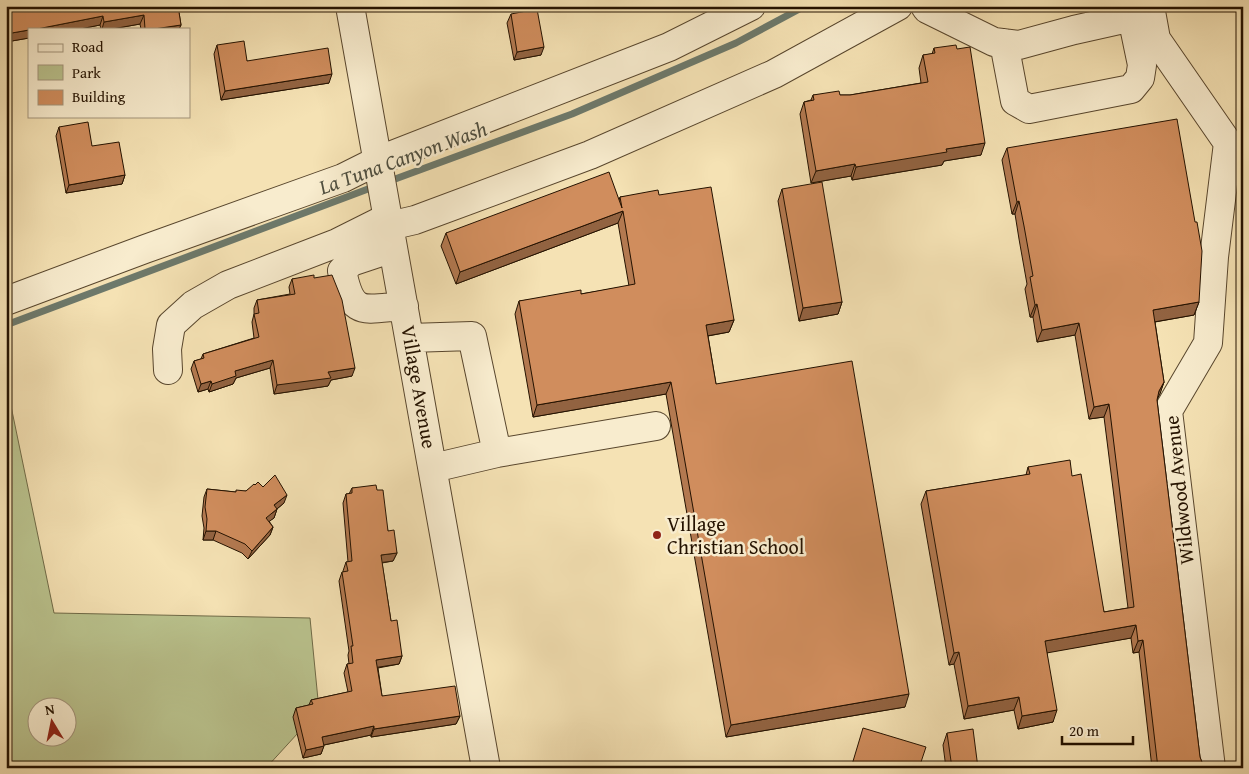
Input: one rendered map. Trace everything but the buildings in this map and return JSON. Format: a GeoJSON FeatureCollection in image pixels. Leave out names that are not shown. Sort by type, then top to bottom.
{"type":"FeatureCollection","features":[{"type":"Feature","properties":{"kind":"street","name":"Village Avenue"},"geometry":{"type":"LineString","coordinates":[[350,6],[486,768]]}},
{"type":"Feature","properties":{"kind":"street"},"geometry":{"type":"LineString","coordinates":[[168,370],[167,349],[171,326],[193,305],[228,285],[336,242],[384,203],[669,47],[751,6]]}},
{"type":"Feature","properties":{"kind":"street"},"geometry":{"type":"LineString","coordinates":[[6,301],[343,178],[415,220],[590,155],[774,74],[898,6]]}},
{"type":"Feature","properties":{"kind":"street"},"geometry":{"type":"LineString","coordinates":[[925,6],[927,9],[994,42],[1004,43],[1019,45],[1145,12],[1140,78],[1131,89],[1029,109],[1015,101],[1004,43]]}},
{"type":"Feature","properties":{"kind":"street","name":"Wildwood Avenue"},"geometry":{"type":"LineString","coordinates":[[1145,12],[1156,39],[1236,142],[1214,257],[1208,343],[1168,410],[1211,768]]}},
{"type":"Feature","properties":{"kind":"street"},"geometry":{"type":"LineString","coordinates":[[384,203],[351,262],[342,271],[346,288],[353,303],[366,309],[404,306]]}},
{"type":"Feature","properties":{"kind":"street"},"geometry":{"type":"LineString","coordinates":[[410,338],[472,336],[497,453]]}},
{"type":"Feature","properties":{"kind":"street"},"geometry":{"type":"LineString","coordinates":[[433,468],[497,453],[656,426]]}},
{"type":"Feature","properties":{"kind":"green space"},"geometry":{"type":"Polygon","coordinates":[[[6,382],[54,613],[310,618],[319,710],[266,768],[6,768],[6,382]]]}},
{"type":"Feature","properties":{"kind":"waterway","name":"La Tuna Canyon Wash"},"geometry":{"type":"LineString","coordinates":[[387,182],[572,114],[736,43],[805,6]]}},
{"type":"Feature","properties":{"kind":"waterway","name":"La Tuna Canyon Wash"},"geometry":{"type":"LineString","coordinates":[[6,325],[376,186]]}},
{"type":"Feature","properties":{"kind":"place","name":"Village Christian School"},"geometry":{"type":"Point","coordinates":[657,535]}}]}
